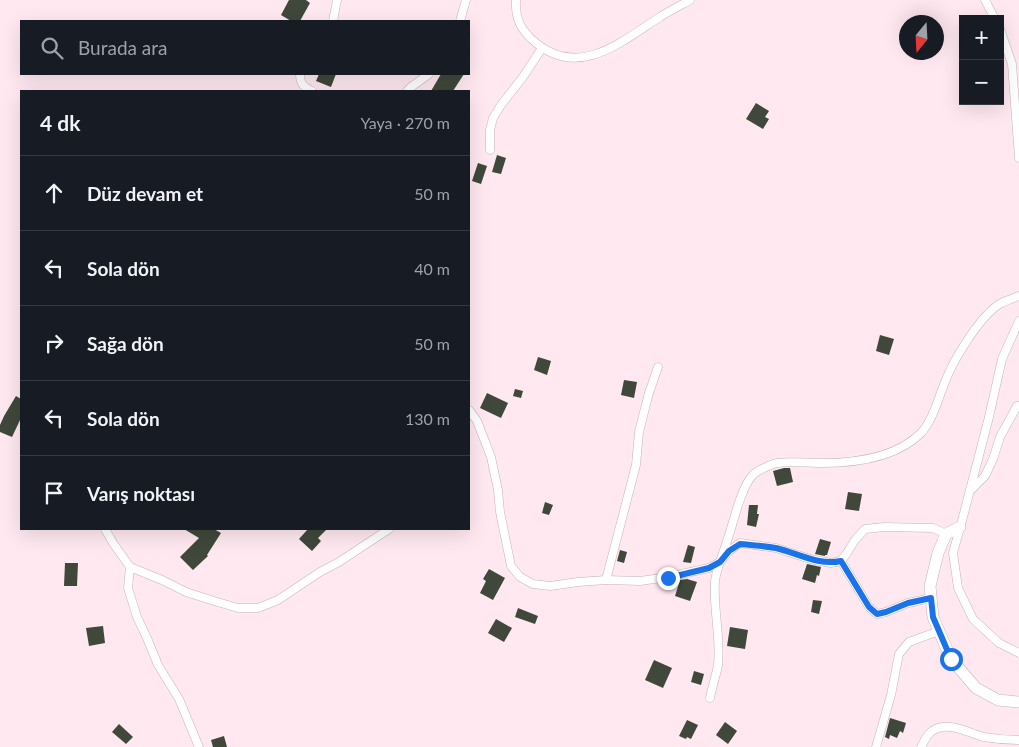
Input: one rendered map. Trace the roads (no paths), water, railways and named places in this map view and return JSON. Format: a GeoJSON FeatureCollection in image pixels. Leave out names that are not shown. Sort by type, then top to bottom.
{"type":"FeatureCollection","features":[{"type":"Feature","properties":{"kind":"street"},"geometry":{"type":"LineString","coordinates":[[333,20],[336,0]]}},
{"type":"Feature","properties":{"kind":"street"},"geometry":{"type":"LineString","coordinates":[[460,20],[466,0]]}},
{"type":"Feature","properties":{"kind":"street"},"geometry":{"type":"LineString","coordinates":[[516,0],[516,16],[520,26],[530,38],[542,48],[554,54],[579,58],[607,50],[623,42],[660,17],[690,0]]}},
{"type":"Feature","properties":{"kind":"street"},"geometry":{"type":"LineString","coordinates":[[985,0],[993,15]]}},
{"type":"Feature","properties":{"kind":"street"},"geometry":{"type":"LineString","coordinates":[[1004,41],[1012,64],[1019,158]]}},
{"type":"Feature","properties":{"kind":"street"},"geometry":{"type":"LineString","coordinates":[[490,150],[490,130],[493,118],[542,48]]}},
{"type":"Feature","properties":{"kind":"street"},"geometry":{"type":"LineString","coordinates":[[300,75],[301,84],[307,90]]}},
{"type":"Feature","properties":{"kind":"street"},"geometry":{"type":"LineString","coordinates":[[408,90],[428,75]]}},
{"type":"Feature","properties":{"kind":"street"},"geometry":{"type":"LineString","coordinates":[[710,698],[718,665],[715,581],[743,491],[753,474],[775,464],[855,461],[878,457],[911,442],[927,427],[947,375],[960,351],[985,316],[999,304],[1019,296]]}},
{"type":"Feature","properties":{"kind":"street"},"geometry":{"type":"LineString","coordinates":[[1019,320],[1002,359],[989,417],[953,553],[958,588],[973,619],[999,644],[1019,653]]}},
{"type":"Feature","properties":{"kind":"street"},"geometry":{"type":"LineString","coordinates":[[606,580],[636,465],[639,432],[649,392],[658,367]]}},
{"type":"Feature","properties":{"kind":"street"},"geometry":{"type":"LineString","coordinates":[[970,492],[985,476],[1000,437],[1017,406],[1019,406]]}},
{"type":"Feature","properties":{"kind":"street"},"geometry":{"type":"LineString","coordinates":[[470,411],[477,421],[491,457],[511,566],[520,577],[533,584],[550,586],[606,580],[640,581],[668,578],[709,568],[720,562],[729,551],[740,544],[776,548],[810,559],[831,563],[841,561],[855,540],[865,530],[884,527],[933,528],[946,534]]}},
{"type":"Feature","properties":{"kind":"street"},"geometry":{"type":"LineString","coordinates":[[960,528],[946,534],[938,553],[930,586],[933,617],[951,659],[976,688],[998,700],[1019,702]]}},
{"type":"Feature","properties":{"kind":"street"},"geometry":{"type":"LineString","coordinates":[[106,530],[130,567],[186,592],[238,608],[258,608],[278,600],[387,530]]}},
{"type":"Feature","properties":{"kind":"street"},"geometry":{"type":"LineString","coordinates":[[841,561],[869,607],[877,614],[908,603],[931,598]]}},
{"type":"Feature","properties":{"kind":"street"},"geometry":{"type":"LineString","coordinates":[[130,567],[128,588],[136,617],[158,666],[179,699],[199,747]]}},
{"type":"Feature","properties":{"kind":"street"},"geometry":{"type":"LineString","coordinates":[[876,747],[891,695],[899,654],[909,642],[939,631]]}},
{"type":"Feature","properties":{"kind":"street"},"geometry":{"type":"LineString","coordinates":[[921,747],[931,731],[944,726],[1004,741],[1019,740]]}}]}
